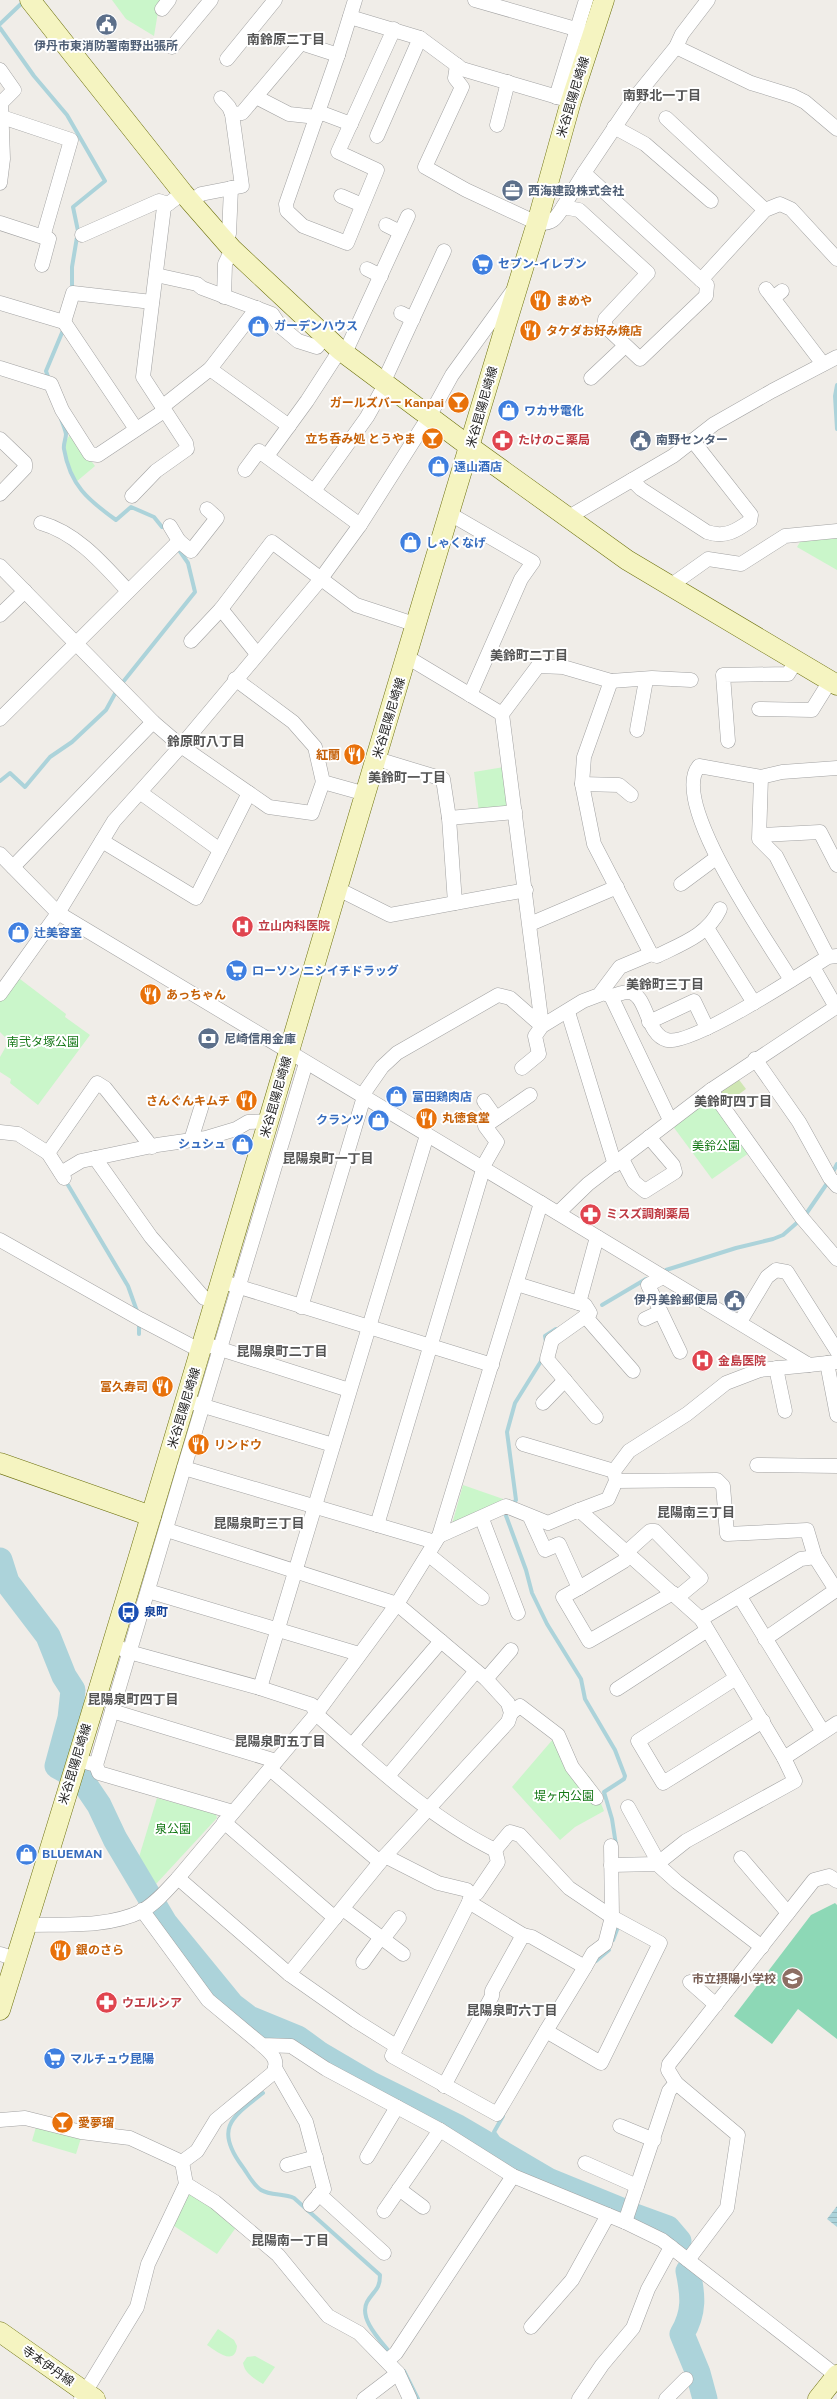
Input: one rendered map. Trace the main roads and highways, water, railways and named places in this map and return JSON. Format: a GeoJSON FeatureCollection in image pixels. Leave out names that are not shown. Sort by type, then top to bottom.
{"type":"FeatureCollection","features":[{"type":"Feature","properties":{"kind":"main road"},"geometry":{"type":"LineString","coordinates":[[30,0],[181,200],[342,351],[430,415],[470,447],[626,560],[834,683]]}},
{"type":"Feature","properties":{"kind":"main road","name":"米谷昆陽尼崎線"},"geometry":{"type":"LineString","coordinates":[[0,2010],[8,1956],[27,1925],[74,1767],[120,1648],[151,1516],[194,1403],[289,1052],[537,223],[564,99],[585,32],[604,0]]}},
{"type":"Feature","properties":{"kind":"main road"},"geometry":{"type":"LineString","coordinates":[[0,1463],[151,1516]]}},
{"type":"Feature","properties":{"kind":"main road","name":"寺本伊丹線"},"geometry":{"type":"LineString","coordinates":[[0,2332],[87,2397]]}},
{"type":"Feature","properties":{"kind":"main road"},"geometry":{"type":"LineString","coordinates":[[818,2399],[837,2375]]}},
{"type":"Feature","properties":{"kind":"water"},"geometry":{"type":"Polygon","coordinates":[[[837,2206],[837,2227],[827,2219],[837,2206]]]}},
{"type":"Feature","properties":{"kind":"waterway"},"geometry":{"type":"LineString","coordinates":[[0,24],[22,3]]}},
{"type":"Feature","properties":{"kind":"waterway"},"geometry":{"type":"LineString","coordinates":[[0,28],[34,76],[67,115],[105,181],[73,207],[78,231],[72,267],[72,291]]}},
{"type":"Feature","properties":{"kind":"waterway"},"geometry":{"type":"LineString","coordinates":[[49,380],[46,371],[64,328]]}},
{"type":"Feature","properties":{"kind":"waterway"},"geometry":{"type":"LineString","coordinates":[[837,385],[835,396],[837,429]]}},
{"type":"Feature","properties":{"kind":"waterway"},"geometry":{"type":"LineString","coordinates":[[61,419],[66,434],[64,447],[67,462],[76,482],[89,498],[116,520],[131,507],[154,517],[162,527]]}},
{"type":"Feature","properties":{"kind":"waterway"},"geometry":{"type":"LineString","coordinates":[[123,682],[195,592],[188,563],[179,550]]}},
{"type":"Feature","properties":{"kind":"waterway"},"geometry":{"type":"LineString","coordinates":[[0,781],[10,773],[25,787],[50,757],[72,742],[106,710],[117,690]]}},
{"type":"Feature","properties":{"kind":"waterway"},"geometry":{"type":"LineString","coordinates":[[832,1174],[837,1164]]}},
{"type":"Feature","properties":{"kind":"waterway"},"geometry":{"type":"LineString","coordinates":[[65,1180],[128,1286],[138,1314]]}},
{"type":"Feature","properties":{"kind":"waterway"},"geometry":{"type":"LineString","coordinates":[[806,1214],[828,1182]]}},
{"type":"Feature","properties":{"kind":"waterway"},"geometry":{"type":"LineString","coordinates":[[666,1270],[736,1248],[773,1239],[783,1235],[799,1221]]}},
{"type":"Feature","properties":{"kind":"waterway"},"geometry":{"type":"LineString","coordinates":[[602,1305],[646,1279]]}},
{"type":"Feature","properties":{"kind":"waterway"},"geometry":{"type":"LineString","coordinates":[[139,1322],[139,1334]]}},
{"type":"Feature","properties":{"kind":"waterway"},"geometry":{"type":"LineString","coordinates":[[546,1342],[545,1336],[556,1329]]}},
{"type":"Feature","properties":{"kind":"waterway"},"geometry":{"type":"LineString","coordinates":[[543,1358],[515,1403],[507,1432],[516,1500],[505,1513],[526,1570],[532,1593],[547,1624],[581,1679],[585,1699],[615,1750],[625,1776],[624,1779],[604,1792],[612,1819],[616,1845]]}},
{"type":"Feature","properties":{"kind":"waterway"},"geometry":{"type":"LineString","coordinates":[[0,1560],[7,1582],[48,1636],[64,1676],[73,1690],[70,1718],[57,1766],[82,1780],[99,1805],[115,1839],[165,1923],[232,2005],[249,2018],[298,2038],[320,2054],[371,2084],[458,2127],[548,2180],[624,2211]]}},
{"type":"Feature","properties":{"kind":"waterway"},"geometry":{"type":"LineString","coordinates":[[613,1940],[618,1927]]}},
{"type":"Feature","properties":{"kind":"waterway"},"geometry":{"type":"LineString","coordinates":[[596,1961],[609,1950]]}},
{"type":"Feature","properties":{"kind":"waterway"},"geometry":{"type":"LineString","coordinates":[[263,2093],[243,2109],[230,2124],[228,2133],[229,2142],[234,2153],[258,2188],[265,2192],[286,2195],[294,2198],[380,2275],[378,2287],[367,2302],[365,2309],[368,2323],[372,2330],[391,2354]]}},
{"type":"Feature","properties":{"kind":"waterway"},"geometry":{"type":"LineString","coordinates":[[503,2116],[494,2132],[513,2160]]}},
{"type":"Feature","properties":{"kind":"waterway"},"geometry":{"type":"LineString","coordinates":[[635,2216],[668,2228],[679,2241]]}},
{"type":"Feature","properties":{"kind":"waterway"},"geometry":{"type":"LineString","coordinates":[[688,2271],[692,2303],[689,2318],[682,2334],[698,2373],[705,2399]]}},
{"type":"Feature","properties":{"kind":"waterway"},"geometry":{"type":"LineString","coordinates":[[404,2371],[418,2399]]}},
{"type":"Feature","properties":{"kind":"place","name":"伊丹市東消防署南野出張所"},"geometry":{"type":"Point","coordinates":[106,25]}},
{"type":"Feature","properties":{"kind":"place","name":"西海建設株式会社"},"geometry":{"type":"Point","coordinates":[512,191]}},
{"type":"Feature","properties":{"kind":"place","name":"セブン-イレブン"},"geometry":{"type":"Point","coordinates":[483,264]}},
{"type":"Feature","properties":{"kind":"place","name":"まめや"},"geometry":{"type":"Point","coordinates":[541,301]}},
{"type":"Feature","properties":{"kind":"place","name":"ガーデンハウス"},"geometry":{"type":"Point","coordinates":[259,326]}},
{"type":"Feature","properties":{"kind":"place","name":"タケダお好み焼店"},"geometry":{"type":"Point","coordinates":[531,331]}},
{"type":"Feature","properties":{"kind":"place","name":"ガールズバー Kanpai"},"geometry":{"type":"Point","coordinates":[459,403]}},
{"type":"Feature","properties":{"kind":"place","name":"ワカサ電化"},"geometry":{"type":"Point","coordinates":[508,411]}},
{"type":"Feature","properties":{"kind":"place","name":"立ち呑み処 とうやま"},"geometry":{"type":"Point","coordinates":[432,439]}},
{"type":"Feature","properties":{"kind":"place","name":"たけのこ薬局"},"geometry":{"type":"Point","coordinates":[503,440]}},
{"type":"Feature","properties":{"kind":"place","name":"南野センター"},"geometry":{"type":"Point","coordinates":[641,440]}},
{"type":"Feature","properties":{"kind":"place","name":"遠山酒店"},"geometry":{"type":"Point","coordinates":[439,467]}},
{"type":"Feature","properties":{"kind":"place","name":"しゃくなげ"},"geometry":{"type":"Point","coordinates":[410,543]}},
{"type":"Feature","properties":{"kind":"place","name":"紅蘭"},"geometry":{"type":"Point","coordinates":[355,755]}},
{"type":"Feature","properties":{"kind":"place","name":"立山内科医院"},"geometry":{"type":"Point","coordinates":[243,926]}},
{"type":"Feature","properties":{"kind":"place","name":"辻美容室"},"geometry":{"type":"Point","coordinates":[19,933]}},
{"type":"Feature","properties":{"kind":"place","name":"ローソン ニシイチドラッグ"},"geometry":{"type":"Point","coordinates":[236,971]}},
{"type":"Feature","properties":{"kind":"place","name":"あっちゃん"},"geometry":{"type":"Point","coordinates":[151,995]}},
{"type":"Feature","properties":{"kind":"place","name":"尼崎信用金庫"},"geometry":{"type":"Point","coordinates":[208,1039]}},
{"type":"Feature","properties":{"kind":"place","name":"富田鶏肉店"},"geometry":{"type":"Point","coordinates":[396,1097]}},
{"type":"Feature","properties":{"kind":"place","name":"さんぐんキムチ"},"geometry":{"type":"Point","coordinates":[246,1101]}},
{"type":"Feature","properties":{"kind":"place","name":"丸徳食堂"},"geometry":{"type":"Point","coordinates":[426,1118]}},
{"type":"Feature","properties":{"kind":"place","name":"クランツ"},"geometry":{"type":"Point","coordinates":[379,1120]}},
{"type":"Feature","properties":{"kind":"place","name":"シュシュ"},"geometry":{"type":"Point","coordinates":[242,1144]}},
{"type":"Feature","properties":{"kind":"place","name":"ミスズ調剤薬局"},"geometry":{"type":"Point","coordinates":[590,1214]}},
{"type":"Feature","properties":{"kind":"place","name":"伊丹美鈴郵便局"},"geometry":{"type":"Point","coordinates":[734,1300]}},
{"type":"Feature","properties":{"kind":"place","name":"金島医院"},"geometry":{"type":"Point","coordinates":[703,1361]}},
{"type":"Feature","properties":{"kind":"place","name":"冨久寿司"},"geometry":{"type":"Point","coordinates":[163,1387]}},
{"type":"Feature","properties":{"kind":"place","name":"リンドウ"},"geometry":{"type":"Point","coordinates":[199,1445]}},
{"type":"Feature","properties":{"kind":"place","name":"泉町"},"geometry":{"type":"Point","coordinates":[129,1612]}},
{"type":"Feature","properties":{"kind":"place","name":"BLUEMAN"},"geometry":{"type":"Point","coordinates":[26,1854]}},
{"type":"Feature","properties":{"kind":"place","name":"銀のさら"},"geometry":{"type":"Point","coordinates":[60,1950]}},
{"type":"Feature","properties":{"kind":"place","name":"市立摂陽小学校"},"geometry":{"type":"Point","coordinates":[792,1979]}},
{"type":"Feature","properties":{"kind":"place","name":"ウエルシア"},"geometry":{"type":"Point","coordinates":[107,2003]}},
{"type":"Feature","properties":{"kind":"place","name":"マルチュウ昆陽"},"geometry":{"type":"Point","coordinates":[55,2059]}},
{"type":"Feature","properties":{"kind":"place","name":"愛夢瑠"},"geometry":{"type":"Point","coordinates":[62,2123]}},
{"type":"Feature","properties":{"kind":"district","name":"南鈴原二丁目"},"geometry":{"type":"Point","coordinates":[286,39]}},
{"type":"Feature","properties":{"kind":"district","name":"南野北一丁目"},"geometry":{"type":"Point","coordinates":[662,95]}},
{"type":"Feature","properties":{"kind":"district","name":"美鈴町二丁目"},"geometry":{"type":"Point","coordinates":[529,655]}},
{"type":"Feature","properties":{"kind":"district","name":"鈴原町八丁目"},"geometry":{"type":"Point","coordinates":[206,741]}},
{"type":"Feature","properties":{"kind":"district","name":"美鈴町一丁目"},"geometry":{"type":"Point","coordinates":[407,777]}},
{"type":"Feature","properties":{"kind":"district","name":"美鈴町三丁目"},"geometry":{"type":"Point","coordinates":[665,984]}},
{"type":"Feature","properties":{"kind":"district","name":"美鈴町四丁目"},"geometry":{"type":"Point","coordinates":[733,1101]}},
{"type":"Feature","properties":{"kind":"district","name":"昆陽泉町一丁目"},"geometry":{"type":"Point","coordinates":[328,1158]}},
{"type":"Feature","properties":{"kind":"district","name":"昆陽泉町二丁目"},"geometry":{"type":"Point","coordinates":[282,1351]}},
{"type":"Feature","properties":{"kind":"district","name":"昆陽南三丁目"},"geometry":{"type":"Point","coordinates":[696,1512]}},
{"type":"Feature","properties":{"kind":"district","name":"昆陽泉町三丁目"},"geometry":{"type":"Point","coordinates":[259,1523]}},
{"type":"Feature","properties":{"kind":"district","name":"昆陽泉町四丁目"},"geometry":{"type":"Point","coordinates":[133,1699]}},
{"type":"Feature","properties":{"kind":"district","name":"昆陽泉町五丁目"},"geometry":{"type":"Point","coordinates":[280,1741]}},
{"type":"Feature","properties":{"kind":"district","name":"昆陽泉町六丁目"},"geometry":{"type":"Point","coordinates":[512,2010]}},
{"type":"Feature","properties":{"kind":"district","name":"昆陽南一丁目"},"geometry":{"type":"Point","coordinates":[290,2240]}},
{"type":"Feature","properties":{"kind":"park label","name":"南弐タ塚公園"},"geometry":{"type":"Point","coordinates":[43,1042]}},
{"type":"Feature","properties":{"kind":"park label","name":"美鈴公園"},"geometry":{"type":"Point","coordinates":[716,1146]}},
{"type":"Feature","properties":{"kind":"park label","name":"堤ヶ内公園"},"geometry":{"type":"Point","coordinates":[564,1796]}},
{"type":"Feature","properties":{"kind":"park label","name":"泉公園"},"geometry":{"type":"Point","coordinates":[173,1829]}}]}
